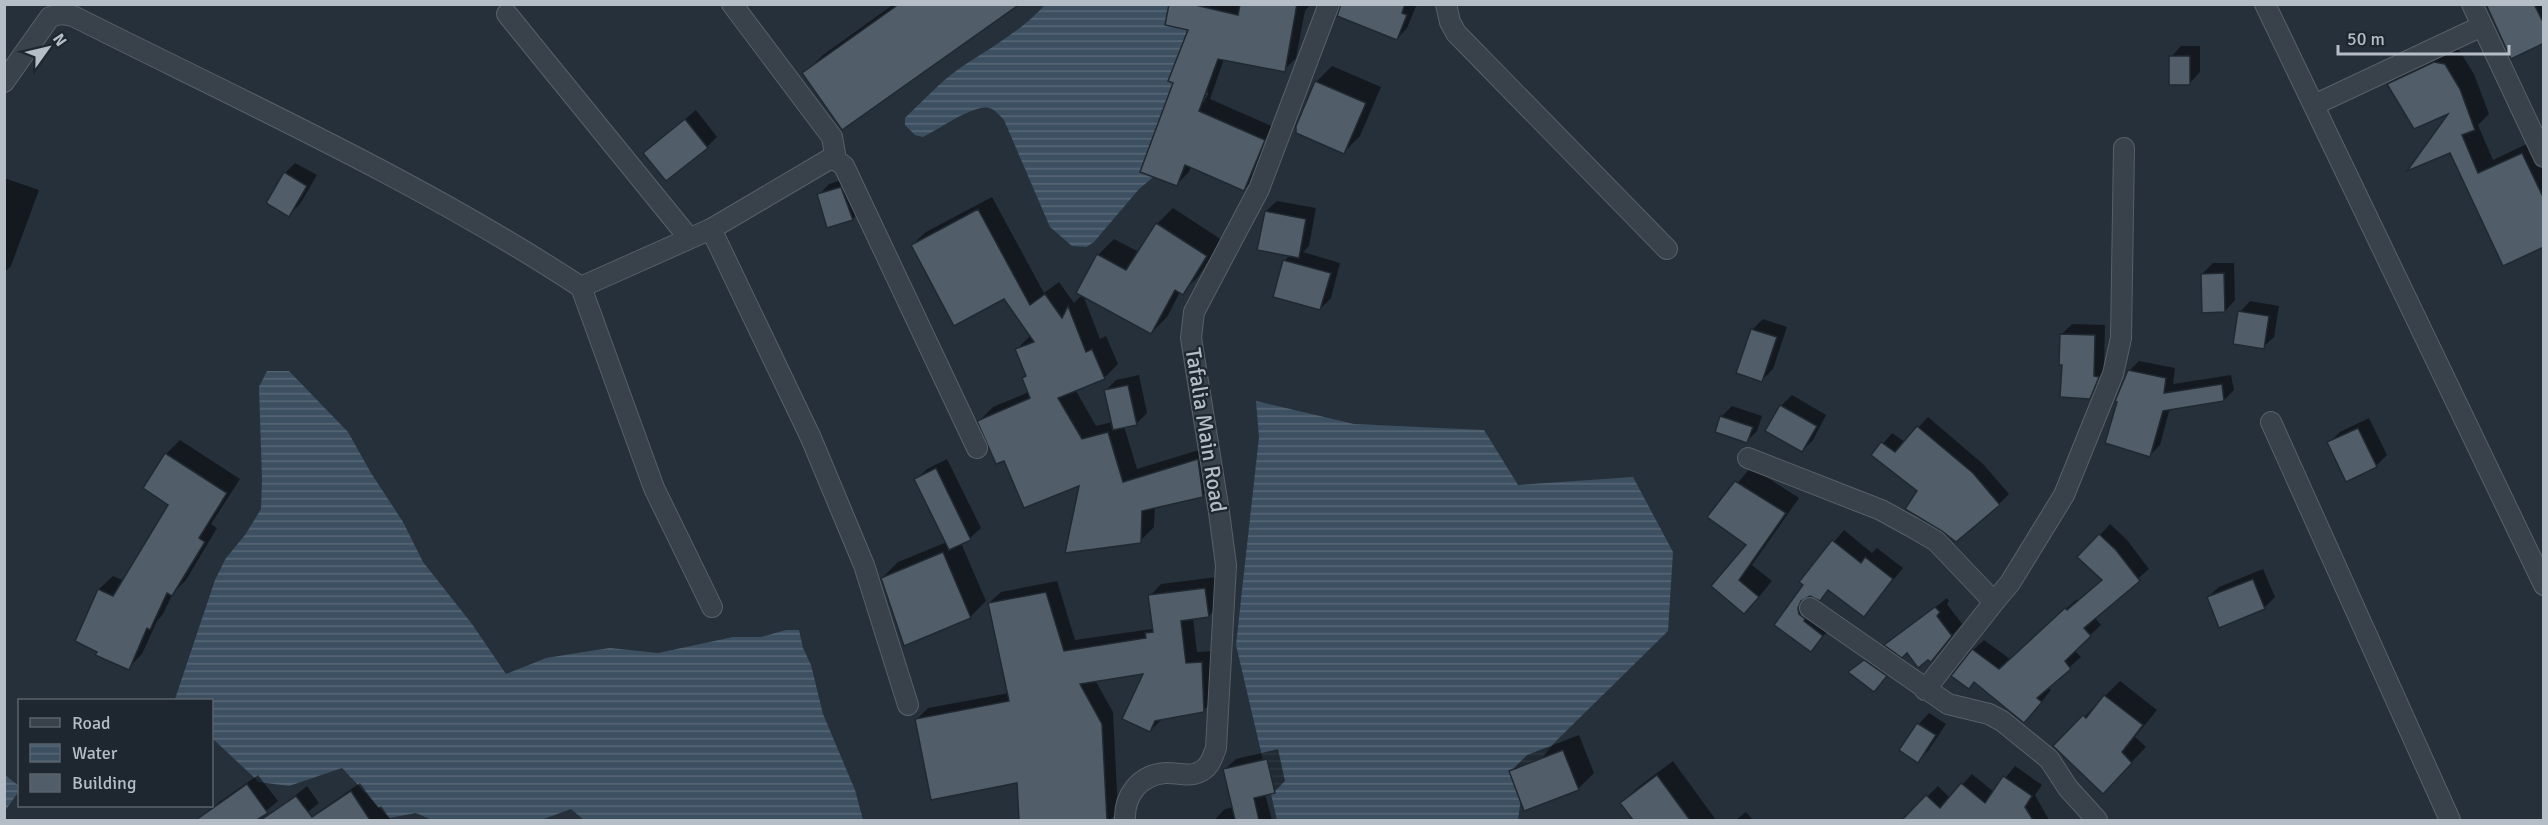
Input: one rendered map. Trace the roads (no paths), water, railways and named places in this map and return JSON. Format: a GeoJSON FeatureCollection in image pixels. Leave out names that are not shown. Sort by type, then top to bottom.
{"type":"FeatureCollection","features":[{"type":"Feature","properties":{"kind":"street"},"geometry":{"type":"LineString","coordinates":[[732,4],[806,99],[832,137],[836,160]]}},
{"type":"Feature","properties":{"kind":"street","name":"Tafalia Main Road"},"geometry":{"type":"LineString","coordinates":[[1125,820],[1124,804],[1135,788],[1149,776],[1165,773],[1196,774],[1210,764],[1216,748],[1226,565],[1220,512],[1191,338],[1194,312],[1259,189],[1329,4]]}},
{"type":"Feature","properties":{"kind":"street"},"geometry":{"type":"LineString","coordinates":[[1446,4],[1450,22],[1456,33],[1667,249]]}},
{"type":"Feature","properties":{"kind":"street"},"geometry":{"type":"LineString","coordinates":[[2265,4],[2544,585]]}},
{"type":"Feature","properties":{"kind":"street"},"geometry":{"type":"LineString","coordinates":[[2472,4],[2544,157]]}},
{"type":"Feature","properties":{"kind":"street"},"geometry":{"type":"LineString","coordinates":[[4,82],[50,17],[61,14],[74,16],[348,154],[512,242],[581,287],[654,488],[712,607]]}},
{"type":"Feature","properties":{"kind":"street"},"geometry":{"type":"LineString","coordinates":[[507,14],[689,238]]}},
{"type":"Feature","properties":{"kind":"street"},"geometry":{"type":"LineString","coordinates":[[2314,105],[2482,26]]}},
{"type":"Feature","properties":{"kind":"street"},"geometry":{"type":"LineString","coordinates":[[1925,690],[2010,583],[2064,495],[2114,374],[2121,338],[2124,148]]}},
{"type":"Feature","properties":{"kind":"street"},"geometry":{"type":"LineString","coordinates":[[581,287],[711,229],[828,160],[836,160],[844,166],[977,448]]}},
{"type":"Feature","properties":{"kind":"street"},"geometry":{"type":"LineString","coordinates":[[711,229],[816,449],[864,565],[908,705]]}},
{"type":"Feature","properties":{"kind":"street"},"geometry":{"type":"LineString","coordinates":[[2271,422],[2450,820]]}},
{"type":"Feature","properties":{"kind":"street"},"geometry":{"type":"LineString","coordinates":[[1748,458],[1881,510],[1936,541],[1994,602]]}},
{"type":"Feature","properties":{"kind":"street"},"geometry":{"type":"LineString","coordinates":[[1810,608],[1947,704],[1989,714],[2009,726],[2049,759],[2068,788],[2097,820]]}},
{"type":"Feature","properties":{"kind":"water"},"geometry":{"type":"Polygon","coordinates":[[[1045,5],[1187,5],[1207,75],[1208,95],[1157,174],[1139,189],[1094,242],[1086,247],[1072,246],[1050,227],[1004,120],[993,110],[982,108],[974,110],[923,137],[915,135],[905,125],[905,118],[945,79],[1015,32],[1045,5]]]}},
{"type":"Feature","properties":{"kind":"water"},"geometry":{"type":"Polygon","coordinates":[[[267,371],[289,371],[348,432],[403,522],[423,562],[472,624],[506,674],[546,658],[590,651],[610,648],[658,653],[733,637],[761,637],[786,630],[799,630],[803,648],[811,665],[823,714],[855,790],[863,820],[584,820],[571,809],[541,820],[432,820],[416,813],[389,818],[342,768],[289,786],[259,782],[213,739],[213,699],[175,699],[215,580],[226,558],[245,535],[261,509],[259,387],[267,371]]]}},
{"type":"Feature","properties":{"kind":"water"},"geometry":{"type":"Polygon","coordinates":[[[1256,401],[1354,424],[1484,430],[1518,485],[1633,477],[1673,552],[1668,631],[1554,743],[1523,783],[1518,820],[1277,820],[1236,645],[1259,437],[1256,401]]]}},
{"type":"Feature","properties":{"kind":"water"},"geometry":{"type":"Polygon","coordinates":[[[5,775],[18,785],[18,792],[5,811],[5,775]]]}}]}
